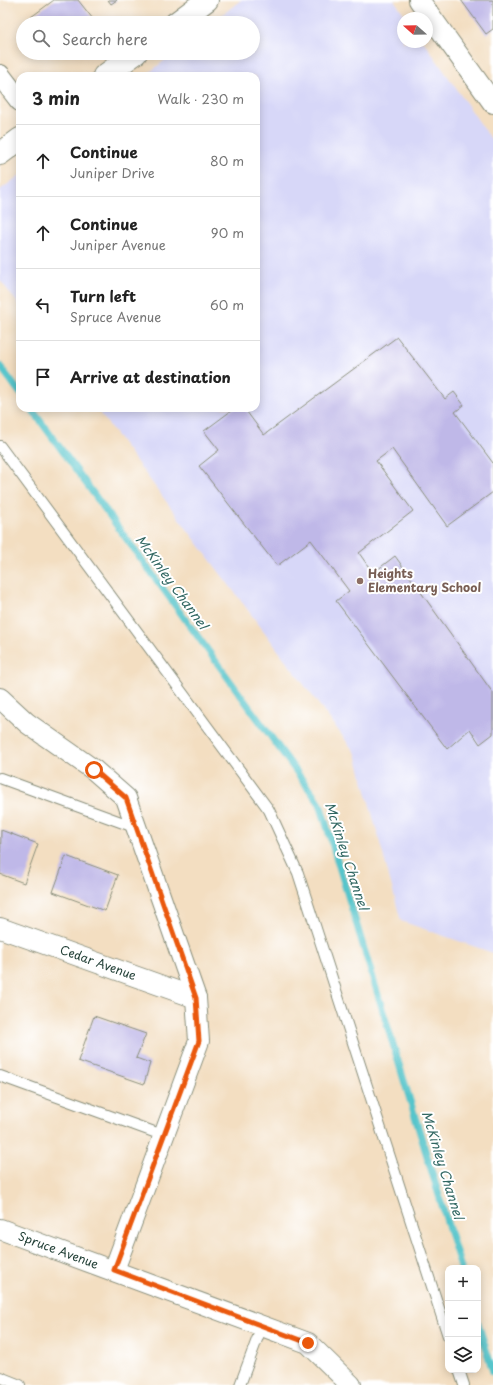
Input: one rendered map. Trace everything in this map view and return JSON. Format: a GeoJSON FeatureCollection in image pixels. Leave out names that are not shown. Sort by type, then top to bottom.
{"type":"FeatureCollection","features":[{"type":"Feature","properties":{"kind":"main road"},"geometry":{"type":"LineString","coordinates":[[185,16],[207,0]]}},
{"type":"Feature","properties":{"kind":"main road"},"geometry":{"type":"LineString","coordinates":[[110,72],[126,60]]}},
{"type":"Feature","properties":{"kind":"main road"},"geometry":{"type":"LineString","coordinates":[[0,154],[16,142]]}},
{"type":"Feature","properties":{"kind":"street"},"geometry":{"type":"LineString","coordinates":[[419,0],[493,103]]}},
{"type":"Feature","properties":{"kind":"street"},"geometry":{"type":"LineString","coordinates":[[0,75],[16,96]]}},
{"type":"Feature","properties":{"kind":"street"},"geometry":{"type":"LineString","coordinates":[[0,698],[27,723],[94,770],[126,798],[196,998],[199,1041],[114,1270]]}},
{"type":"Feature","properties":{"kind":"street","name":"Cedar Avenue"},"geometry":{"type":"LineString","coordinates":[[0,928],[196,998]]}},
{"type":"Feature","properties":{"kind":"street","name":"Spruce Avenue"},"geometry":{"type":"LineString","coordinates":[[0,1229],[308,1343],[351,1385]]}},
{"type":"Feature","properties":{"kind":"lane"},"geometry":{"type":"LineString","coordinates":[[0,446],[269,810],[298,873],[445,1327]]}},
{"type":"Feature","properties":{"kind":"lane"},"geometry":{"type":"LineString","coordinates":[[0,778],[137,828]]}},
{"type":"Feature","properties":{"kind":"lane"},"geometry":{"type":"LineString","coordinates":[[0,1076],[165,1136]]}},
{"type":"Feature","properties":{"kind":"lane"},"geometry":{"type":"LineString","coordinates":[[240,1385],[262,1326]]}},
{"type":"Feature","properties":{"kind":"lane"},"geometry":{"type":"LineString","coordinates":[[460,1373],[464,1385]]}},
{"type":"Feature","properties":{"kind":"lane"},"geometry":{"type":"LineString","coordinates":[[0,1378],[20,1385]]}},
{"type":"Feature","properties":{"kind":"shaded area","name":"Heights Elementary School"},"geometry":{"type":"Polygon","coordinates":[[[241,0],[394,0],[403,12],[397,12],[397,48],[428,48],[493,142],[493,953],[401,921],[356,754],[99,412],[260,412],[260,72],[150,72],[165,60],[260,60],[260,16],[221,16],[241,0]]]}},
{"type":"Feature","properties":{"kind":"shaded area"},"geometry":{"type":"Polygon","coordinates":[[[16,178],[16,301],[0,280],[0,190],[16,178]]]}},
{"type":"Feature","properties":{"kind":"building"},"geometry":{"type":"Polygon","coordinates":[[[54,0],[78,0],[91,16],[32,16],[54,0]]]}},
{"type":"Feature","properties":{"kind":"building"},"geometry":{"type":"Polygon","coordinates":[[[108,0],[117,0],[111,4],[108,0]]]}},
{"type":"Feature","properties":{"kind":"building"},"geometry":{"type":"Polygon","coordinates":[[[461,0],[493,0],[493,29],[486,34],[461,0]]]}},
{"type":"Feature","properties":{"kind":"building"},"geometry":{"type":"Polygon","coordinates":[[[397,337],[445,399],[454,392],[464,405],[455,412],[493,463],[493,492],[447,526],[392,449],[376,461],[413,511],[359,553],[373,573],[395,556],[493,693],[493,734],[480,744],[470,729],[447,749],[336,601],[349,591],[311,540],[277,566],[199,466],[219,450],[204,431],[230,412],[247,412],[264,435],[397,337]]]}},
{"type":"Feature","properties":{"kind":"building"},"geometry":{"type":"Polygon","coordinates":[[[1,830],[38,844],[24,883],[0,874],[1,830]]]}},
{"type":"Feature","properties":{"kind":"building"},"geometry":{"type":"Polygon","coordinates":[[[66,856],[118,875],[105,911],[53,892],[66,856]]]}},
{"type":"Feature","properties":{"kind":"building"},"geometry":{"type":"Polygon","coordinates":[[[94,1016],[146,1034],[136,1058],[150,1063],[144,1084],[78,1061],[94,1016]]]}},
{"type":"Feature","properties":{"kind":"waterway","name":"McKinley Channel"},"geometry":{"type":"LineString","coordinates":[[0,366],[16,388]]}},
{"type":"Feature","properties":{"kind":"waterway","name":"McKinley Channel"},"geometry":{"type":"LineString","coordinates":[[34,412],[320,804],[460,1265]]}},
{"type":"Feature","properties":{"kind":"waterway","name":"McKinley Channel"},"geometry":{"type":"LineString","coordinates":[[481,1333],[493,1372]]}},
{"type":"Feature","properties":{"kind":"place","name":"Heights Elementary School"},"geometry":{"type":"Point","coordinates":[360,581]}},
{"type":"Feature","properties":{"kind":"route"},"geometry":{"type":"LineString","coordinates":[[94,770],[126,798],[196,998],[199,1041],[114,1270],[308,1343]]}}]}
